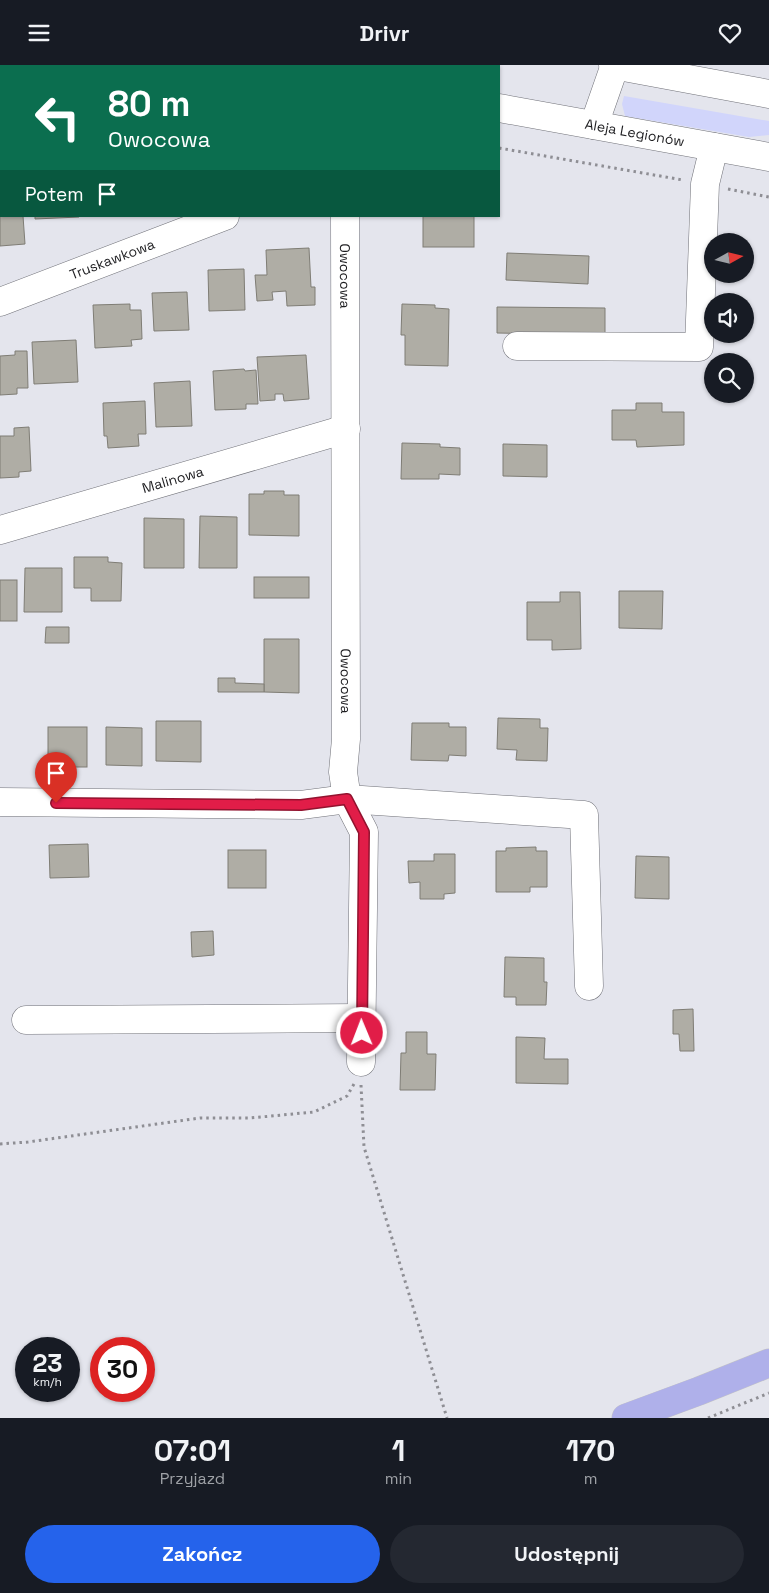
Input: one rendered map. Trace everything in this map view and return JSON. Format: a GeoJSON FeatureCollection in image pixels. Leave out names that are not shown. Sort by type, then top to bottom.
{"type":"FeatureCollection","features":[{"type":"Feature","properties":{"kind":"main road"},"geometry":{"type":"LineString","coordinates":[[626,1418],[769,1363]]}},
{"type":"Feature","properties":{"kind":"street"},"geometry":{"type":"LineString","coordinates":[[594,125],[614,65],[769,94]]}},
{"type":"Feature","properties":{"kind":"street","name":"Aleja Legionów"},"geometry":{"type":"LineString","coordinates":[[500,108],[769,157]]}},
{"type":"Feature","properties":{"kind":"street"},"geometry":{"type":"LineString","coordinates":[[517,346],[698,347],[705,185],[714,147]]}},
{"type":"Feature","properties":{"kind":"street","name":"Truskawkowa"},"geometry":{"type":"LineString","coordinates":[[0,302],[222,217]]}},
{"type":"Feature","properties":{"kind":"street","name":"Owocowa"},"geometry":{"type":"LineString","coordinates":[[344,217],[346,739],[344,772],[347,799]]}},
{"type":"Feature","properties":{"kind":"street","name":"Malinowa"},"geometry":{"type":"LineString","coordinates":[[0,530],[346,429]]}},
{"type":"Feature","properties":{"kind":"street"},"geometry":{"type":"LineString","coordinates":[[347,799],[364,832],[361,1062]]}},
{"type":"Feature","properties":{"kind":"street"},"geometry":{"type":"LineString","coordinates":[[0,802],[301,805],[347,799],[584,815],[589,986]]}},
{"type":"Feature","properties":{"kind":"street"},"geometry":{"type":"LineString","coordinates":[[26,1020],[361,1018]]}},
{"type":"Feature","properties":{"kind":"path"},"geometry":{"type":"LineString","coordinates":[[500,148],[769,197]]}},
{"type":"Feature","properties":{"kind":"path"},"geometry":{"type":"LineString","coordinates":[[0,1144],[28,1143],[200,1118],[250,1118],[314,1112],[347,1096],[354,1084],[361,1062]]}},
{"type":"Feature","properties":{"kind":"path"},"geometry":{"type":"LineString","coordinates":[[361,1062],[364,1147],[447,1418]]}},
{"type":"Feature","properties":{"kind":"path"},"geometry":{"type":"LineString","coordinates":[[708,1418],[769,1393]]}},
{"type":"Feature","properties":{"kind":"shaded area"},"geometry":{"type":"Polygon","coordinates":[[[624,96],[769,121],[769,135],[749,137],[625,116],[622,104],[624,96]]]}},
{"type":"Feature","properties":{"kind":"building"},"geometry":{"type":"Polygon","coordinates":[[[0,217],[23,217],[25,244],[0,246],[0,217]]]}},
{"type":"Feature","properties":{"kind":"building"},"geometry":{"type":"Polygon","coordinates":[[[35,217],[79,217],[35,219],[35,217]]]}},
{"type":"Feature","properties":{"kind":"building"},"geometry":{"type":"Polygon","coordinates":[[[423,217],[474,217],[474,247],[423,247],[423,217]]]}},
{"type":"Feature","properties":{"kind":"building"},"geometry":{"type":"Polygon","coordinates":[[[309,248],[311,287],[315,287],[315,305],[287,306],[286,291],[272,292],[273,300],[257,301],[255,275],[267,275],[266,250],[309,248]]]}},
{"type":"Feature","properties":{"kind":"building"},"geometry":{"type":"Polygon","coordinates":[[[507,253],[589,256],[588,284],[506,280],[507,253]]]}},
{"type":"Feature","properties":{"kind":"building"},"geometry":{"type":"Polygon","coordinates":[[[244,269],[245,310],[209,311],[208,270],[244,269]]]}},
{"type":"Feature","properties":{"kind":"building"},"geometry":{"type":"Polygon","coordinates":[[[187,292],[189,330],[154,331],[152,293],[187,292]]]}},
{"type":"Feature","properties":{"kind":"building"},"geometry":{"type":"Polygon","coordinates":[[[130,304],[130,310],[141,310],[142,339],[131,340],[132,346],[95,348],[93,305],[130,304]]]}},
{"type":"Feature","properties":{"kind":"building"},"geometry":{"type":"Polygon","coordinates":[[[402,304],[435,305],[435,308],[449,309],[448,366],[405,365],[405,335],[401,335],[402,304]]]}},
{"type":"Feature","properties":{"kind":"building"},"geometry":{"type":"Polygon","coordinates":[[[497,307],[605,308],[605,335],[497,333],[497,307]]]}},
{"type":"Feature","properties":{"kind":"building"},"geometry":{"type":"Polygon","coordinates":[[[76,340],[78,382],[34,384],[32,342],[76,340]]]}},
{"type":"Feature","properties":{"kind":"building"},"geometry":{"type":"Polygon","coordinates":[[[15,351],[27,351],[28,388],[17,388],[17,394],[0,395],[0,356],[15,355],[15,351]]]}},
{"type":"Feature","properties":{"kind":"building"},"geometry":{"type":"Polygon","coordinates":[[[306,355],[309,399],[284,401],[283,394],[275,394],[275,400],[260,401],[257,357],[306,355]]]}},
{"type":"Feature","properties":{"kind":"building"},"geometry":{"type":"Polygon","coordinates":[[[244,369],[245,371],[256,370],[258,404],[246,404],[246,409],[215,410],[213,371],[244,369]]]}},
{"type":"Feature","properties":{"kind":"building"},"geometry":{"type":"Polygon","coordinates":[[[190,381],[192,426],[156,427],[154,383],[190,381]]]}},
{"type":"Feature","properties":{"kind":"building"},"geometry":{"type":"Polygon","coordinates":[[[145,401],[146,434],[138,434],[139,446],[108,448],[107,436],[104,436],[103,403],[145,401]]]}},
{"type":"Feature","properties":{"kind":"building"},"geometry":{"type":"Polygon","coordinates":[[[636,403],[662,403],[662,412],[684,412],[684,445],[637,447],[636,440],[612,440],[612,410],[636,410],[636,403]]]}},
{"type":"Feature","properties":{"kind":"building"},"geometry":{"type":"Polygon","coordinates":[[[29,427],[31,471],[19,472],[19,477],[0,478],[0,436],[14,436],[14,428],[29,427]]]}},
{"type":"Feature","properties":{"kind":"building"},"geometry":{"type":"Polygon","coordinates":[[[402,443],[440,444],[440,447],[460,448],[460,475],[439,474],[439,479],[401,479],[402,443]]]}},
{"type":"Feature","properties":{"kind":"building"},"geometry":{"type":"Polygon","coordinates":[[[503,444],[547,445],[547,477],[503,476],[503,444]]]}},
{"type":"Feature","properties":{"kind":"building"},"geometry":{"type":"Polygon","coordinates":[[[264,491],[284,491],[284,495],[299,495],[299,536],[249,535],[249,494],[264,494],[264,491]]]}},
{"type":"Feature","properties":{"kind":"building"},"geometry":{"type":"Polygon","coordinates":[[[200,516],[237,517],[237,568],[199,568],[200,516]]]}},
{"type":"Feature","properties":{"kind":"building"},"geometry":{"type":"Polygon","coordinates":[[[144,518],[184,519],[184,568],[144,568],[144,518]]]}},
{"type":"Feature","properties":{"kind":"building"},"geometry":{"type":"Polygon","coordinates":[[[74,557],[108,557],[108,562],[122,563],[121,601],[91,601],[91,588],[74,588],[74,557]]]}},
{"type":"Feature","properties":{"kind":"building"},"geometry":{"type":"Polygon","coordinates":[[[25,568],[62,568],[62,612],[24,612],[25,568]]]}},
{"type":"Feature","properties":{"kind":"building"},"geometry":{"type":"Polygon","coordinates":[[[254,577],[309,577],[309,598],[254,598],[254,577]]]}},
{"type":"Feature","properties":{"kind":"building"},"geometry":{"type":"Polygon","coordinates":[[[0,580],[17,580],[17,621],[0,621],[0,580]]]}},
{"type":"Feature","properties":{"kind":"building"},"geometry":{"type":"Polygon","coordinates":[[[619,591],[663,591],[662,629],[619,628],[619,591]]]}},
{"type":"Feature","properties":{"kind":"building"},"geometry":{"type":"Polygon","coordinates":[[[560,592],[580,592],[581,649],[552,650],[552,640],[527,640],[527,602],[560,602],[560,592]]]}},
{"type":"Feature","properties":{"kind":"building"},"geometry":{"type":"Polygon","coordinates":[[[46,627],[69,627],[69,643],[45,643],[46,627]]]}},
{"type":"Feature","properties":{"kind":"building"},"geometry":{"type":"Polygon","coordinates":[[[264,639],[299,639],[299,693],[264,692],[264,639]]]}},
{"type":"Feature","properties":{"kind":"building"},"geometry":{"type":"Polygon","coordinates":[[[218,678],[235,678],[235,683],[264,684],[264,692],[218,692],[218,678]]]}},
{"type":"Feature","properties":{"kind":"building"},"geometry":{"type":"Polygon","coordinates":[[[498,718],[540,719],[540,728],[548,728],[547,761],[516,760],[517,750],[497,749],[498,718]]]}},
{"type":"Feature","properties":{"kind":"building"},"geometry":{"type":"Polygon","coordinates":[[[156,721],[201,721],[201,762],[156,761],[156,721]]]}},
{"type":"Feature","properties":{"kind":"building"},"geometry":{"type":"Polygon","coordinates":[[[412,723],[449,723],[449,727],[466,727],[466,756],[449,755],[448,761],[411,760],[412,723]]]}},
{"type":"Feature","properties":{"kind":"building"},"geometry":{"type":"Polygon","coordinates":[[[48,727],[87,727],[87,767],[48,767],[48,727]]]}},
{"type":"Feature","properties":{"kind":"building"},"geometry":{"type":"Polygon","coordinates":[[[106,727],[142,728],[142,766],[106,765],[106,727]]]}},
{"type":"Feature","properties":{"kind":"building"},"geometry":{"type":"Polygon","coordinates":[[[88,844],[89,877],[50,878],[49,845],[88,844]]]}},
{"type":"Feature","properties":{"kind":"building"},"geometry":{"type":"Polygon","coordinates":[[[536,847],[536,851],[547,851],[547,887],[530,887],[530,892],[496,892],[496,851],[506,851],[506,848],[536,847]]]}},
{"type":"Feature","properties":{"kind":"building"},"geometry":{"type":"Polygon","coordinates":[[[228,850],[266,850],[266,888],[228,888],[228,850]]]}},
{"type":"Feature","properties":{"kind":"building"},"geometry":{"type":"Polygon","coordinates":[[[434,854],[455,854],[455,893],[444,894],[444,899],[420,899],[420,882],[409,883],[408,861],[434,861],[434,854]]]}},
{"type":"Feature","properties":{"kind":"building"},"geometry":{"type":"Polygon","coordinates":[[[636,856],[669,857],[669,899],[635,898],[636,856]]]}},
{"type":"Feature","properties":{"kind":"building"},"geometry":{"type":"Polygon","coordinates":[[[213,931],[214,955],[192,957],[191,932],[213,931]]]}},
{"type":"Feature","properties":{"kind":"building"},"geometry":{"type":"Polygon","coordinates":[[[505,957],[544,958],[544,982],[547,982],[546,1005],[516,1005],[516,997],[504,997],[505,957]]]}},
{"type":"Feature","properties":{"kind":"building"},"geometry":{"type":"Polygon","coordinates":[[[693,1009],[694,1051],[680,1051],[679,1034],[673,1034],[673,1010],[693,1009]]]}},
{"type":"Feature","properties":{"kind":"building"},"geometry":{"type":"Polygon","coordinates":[[[406,1032],[427,1032],[427,1054],[436,1054],[435,1090],[400,1090],[401,1053],[406,1053],[406,1032]]]}},
{"type":"Feature","properties":{"kind":"building"},"geometry":{"type":"Polygon","coordinates":[[[516,1037],[545,1038],[544,1059],[568,1059],[568,1084],[516,1083],[516,1037]]]}},
{"type":"Feature","properties":{"kind":"route"},"geometry":{"type":"LineString","coordinates":[[56,803],[301,805],[347,799],[364,832],[362,1033]]}}]}
